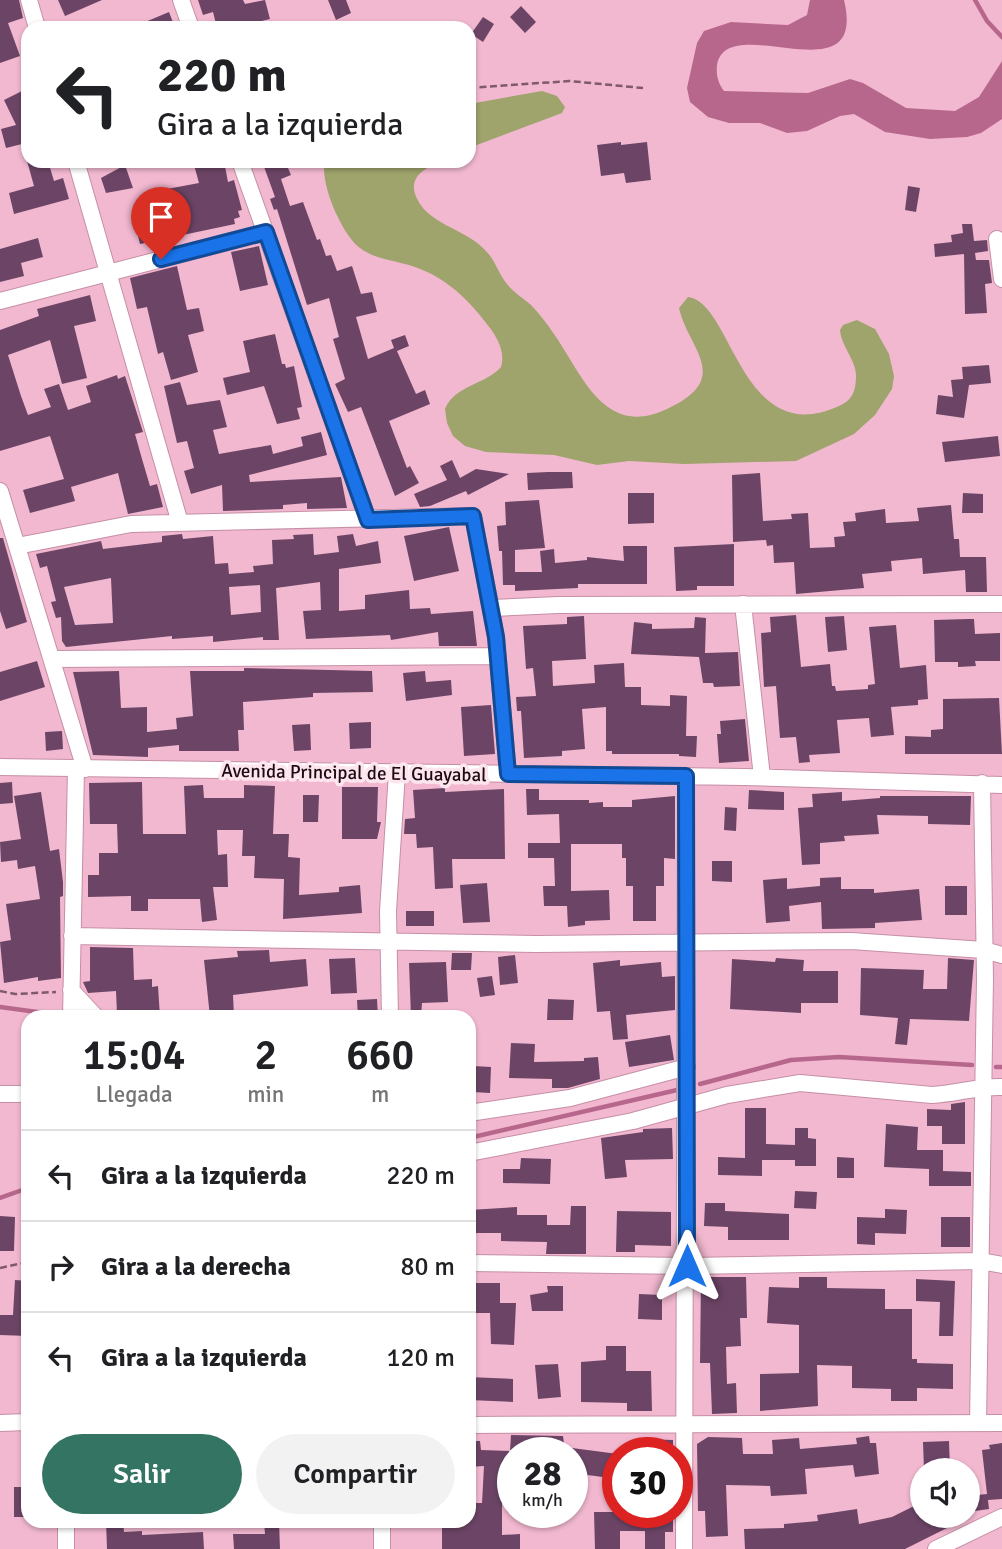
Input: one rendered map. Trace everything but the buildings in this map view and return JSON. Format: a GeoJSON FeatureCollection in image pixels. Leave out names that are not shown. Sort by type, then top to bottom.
{"type":"FeatureCollection","features":[{"type":"Feature","properties":{"kind":"street"},"geometry":{"type":"LineString","coordinates":[[29,0],[35,21]]}},
{"type":"Feature","properties":{"kind":"street"},"geometry":{"type":"LineString","coordinates":[[181,0],[188,21]]}},
{"type":"Feature","properties":{"kind":"street"},"geometry":{"type":"LineString","coordinates":[[78,168],[180,523]]}},
{"type":"Feature","properties":{"kind":"street"},"geometry":{"type":"LineString","coordinates":[[243,168],[368,520]]}},
{"type":"Feature","properties":{"kind":"street"},"geometry":{"type":"LineString","coordinates":[[0,301],[266,232]]}},
{"type":"Feature","properties":{"kind":"street"},"geometry":{"type":"LineString","coordinates":[[997,239],[1002,279]]}},
{"type":"Feature","properties":{"kind":"street"},"geometry":{"type":"LineString","coordinates":[[0,491],[52,659],[81,769],[71,1010]]}},
{"type":"Feature","properties":{"kind":"street"},"geometry":{"type":"LineString","coordinates":[[17,546],[131,524],[473,516],[492,608],[508,774]]}},
{"type":"Feature","properties":{"kind":"street"},"geometry":{"type":"LineString","coordinates":[[743,604],[762,778]]}},
{"type":"Feature","properties":{"kind":"street"},"geometry":{"type":"LineString","coordinates":[[492,608],[1002,604]]}},
{"type":"Feature","properties":{"kind":"street"},"geometry":{"type":"LineString","coordinates":[[52,659],[498,656]]}},
{"type":"Feature","properties":{"kind":"street","name":"Avenida Principal de El Guayabal"},"geometry":{"type":"LineString","coordinates":[[0,767],[686,776],[1002,785]]}},
{"type":"Feature","properties":{"kind":"street"},"geometry":{"type":"LineString","coordinates":[[390,1010],[390,862],[397,773]]}},
{"type":"Feature","properties":{"kind":"street"},"geometry":{"type":"LineString","coordinates":[[684,1549],[687,1266],[686,776]]}},
{"type":"Feature","properties":{"kind":"street"},"geometry":{"type":"LineString","coordinates":[[978,1423],[984,950],[982,783]]}},
{"type":"Feature","properties":{"kind":"street"},"geometry":{"type":"LineString","coordinates":[[72,936],[536,944],[687,940],[851,941],[984,950],[1002,955]]}},
{"type":"Feature","properties":{"kind":"street"},"geometry":{"type":"LineString","coordinates":[[71,990],[90,1010]]}},
{"type":"Feature","properties":{"kind":"street"},"geometry":{"type":"LineString","coordinates":[[476,1112],[570,1098],[687,1067]]}},
{"type":"Feature","properties":{"kind":"street"},"geometry":{"type":"LineString","coordinates":[[476,1152],[687,1107],[727,1096],[800,1083],[932,1095],[953,1094],[983,1086],[1002,1087]]}},
{"type":"Feature","properties":{"kind":"street"},"geometry":{"type":"LineString","coordinates":[[0,1094],[21,1094]]}},
{"type":"Feature","properties":{"kind":"street"},"geometry":{"type":"LineString","coordinates":[[476,1263],[687,1266],[981,1261],[1002,1265]]}},
{"type":"Feature","properties":{"kind":"street"},"geometry":{"type":"LineString","coordinates":[[0,1423],[21,1422]]}},
{"type":"Feature","properties":{"kind":"street"},"geometry":{"type":"LineString","coordinates":[[476,1425],[1002,1423]]}},
{"type":"Feature","properties":{"kind":"street"},"geometry":{"type":"LineString","coordinates":[[936,1549],[1002,1517]]}},
{"type":"Feature","properties":{"kind":"street"},"geometry":{"type":"LineString","coordinates":[[66,1528],[66,1549]]}},
{"type":"Feature","properties":{"kind":"street"},"geometry":{"type":"LineString","coordinates":[[382,1528],[382,1549]]}},
{"type":"Feature","properties":{"kind":"path"},"geometry":{"type":"LineString","coordinates":[[476,88],[569,81],[643,88]]}},
{"type":"Feature","properties":{"kind":"path"},"geometry":{"type":"LineString","coordinates":[[0,991],[15,994],[71,990]]}},
{"type":"Feature","properties":{"kind":"path"},"geometry":{"type":"LineString","coordinates":[[0,1268],[21,1264]]}},
{"type":"Feature","properties":{"kind":"green space"},"geometry":{"type":"Polygon","coordinates":[[[542,91],[557,96],[565,107],[562,113],[476,145],[476,103],[542,91]]]}},
{"type":"Feature","properties":{"kind":"green space"},"geometry":{"type":"Polygon","coordinates":[[[428,168],[415,182],[415,194],[420,204],[436,219],[484,249],[509,287],[543,319],[597,398],[611,409],[627,416],[645,416],[667,409],[687,397],[698,386],[703,374],[702,362],[679,308],[688,297],[703,305],[717,322],[760,393],[780,409],[806,414],[839,406],[851,398],[856,375],[840,330],[843,325],[857,320],[875,329],[889,354],[894,376],[892,389],[875,415],[854,434],[796,461],[684,464],[629,461],[597,465],[554,455],[486,452],[465,446],[453,436],[445,409],[456,395],[501,367],[501,349],[496,338],[469,303],[451,286],[418,268],[370,254],[360,248],[339,220],[325,182],[324,170],[428,168]]]}},
{"type":"Feature","properties":{"kind":"shaded area"},"geometry":{"type":"Polygon","coordinates":[[[810,0],[844,0],[846,29],[836,44],[817,49],[744,45],[726,50],[717,65],[717,76],[724,91],[808,93],[850,79],[863,83],[906,108],[955,111],[979,97],[1002,61],[1002,119],[981,133],[967,137],[930,139],[885,132],[854,114],[840,116],[807,131],[787,133],[760,123],[729,123],[708,117],[690,102],[687,88],[697,43],[704,31],[731,22],[788,25],[807,15],[810,0]]]}},
{"type":"Feature","properties":{"kind":"waterway"},"geometry":{"type":"LineString","coordinates":[[975,0],[987,21],[1002,37]]}},
{"type":"Feature","properties":{"kind":"waterway"},"geometry":{"type":"LineString","coordinates":[[0,1007],[22,1010]]}},
{"type":"Feature","properties":{"kind":"waterway"},"geometry":{"type":"LineString","coordinates":[[700,1084],[791,1060],[839,1057],[972,1065]]}},
{"type":"Feature","properties":{"kind":"waterway"},"geometry":{"type":"LineString","coordinates":[[996,1067],[1002,1067]]}},
{"type":"Feature","properties":{"kind":"waterway"},"geometry":{"type":"LineString","coordinates":[[476,1136],[677,1090]]}},
{"type":"Feature","properties":{"kind":"waterway"},"geometry":{"type":"LineString","coordinates":[[0,1198],[21,1190]]}},
{"type":"Feature","properties":{"kind":"route"},"geometry":{"type":"LineString","coordinates":[[161,259],[266,232],[368,520],[473,516],[485,564],[496,637],[508,774],[686,776],[687,1266]]}}]}
